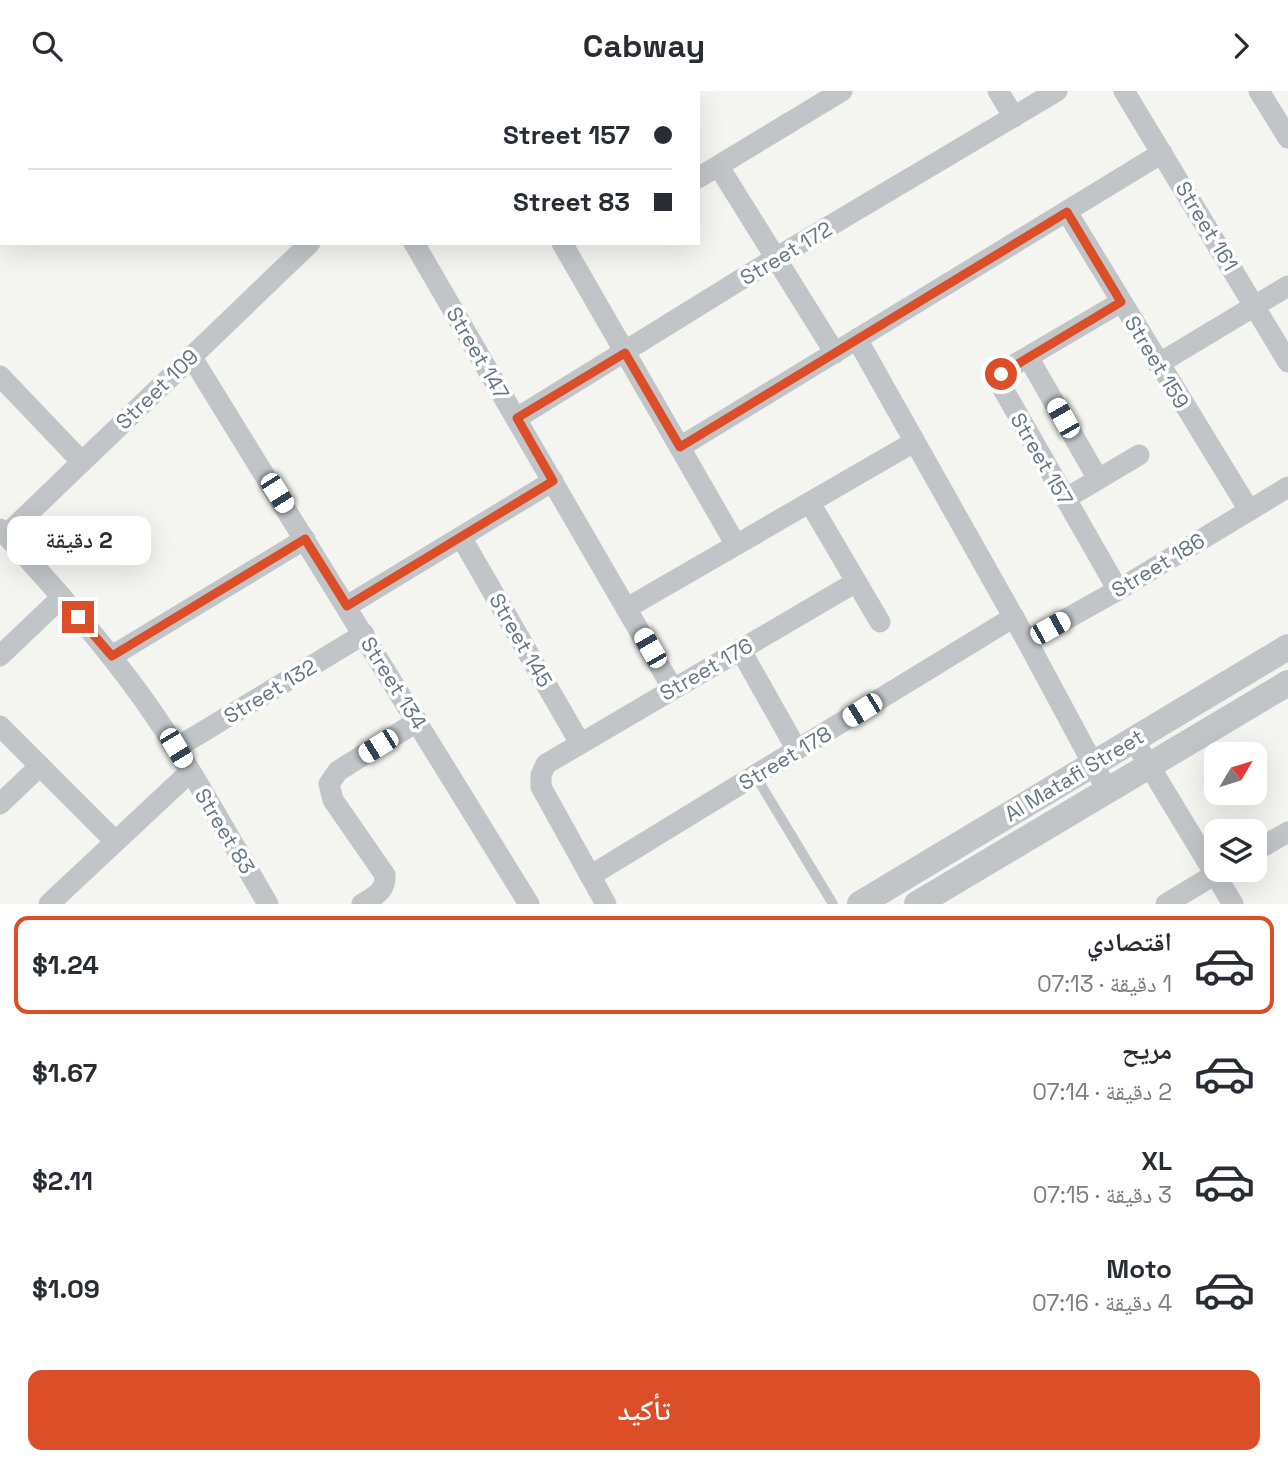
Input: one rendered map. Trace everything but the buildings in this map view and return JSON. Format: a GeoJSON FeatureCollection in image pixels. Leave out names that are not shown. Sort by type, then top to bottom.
{"type":"FeatureCollection","features":[{"type":"Feature","properties":{"kind":"street"},"geometry":{"type":"LineString","coordinates":[[700,178],[842,91]]}},
{"type":"Feature","properties":{"kind":"street"},"geometry":{"type":"LineString","coordinates":[[998,91],[1014,117]]}},
{"type":"Feature","properties":{"kind":"street","name":"Street 172"},"geometry":{"type":"LineString","coordinates":[[517,418],[1057,91]]}},
{"type":"Feature","properties":{"kind":"street","name":"Street 161"},"geometry":{"type":"LineString","coordinates":[[1124,91],[1288,362]]}},
{"type":"Feature","properties":{"kind":"street"},"geometry":{"type":"LineString","coordinates":[[1259,91],[1288,138]]}},
{"type":"Feature","properties":{"kind":"street"},"geometry":{"type":"LineString","coordinates":[[680,447],[1162,153]]}},
{"type":"Feature","properties":{"kind":"street"},"geometry":{"type":"LineString","coordinates":[[719,167],[835,353]]}},
{"type":"Feature","properties":{"kind":"street","name":"Street 159"},"geometry":{"type":"LineString","coordinates":[[1067,212],[1248,510]]}},
{"type":"Feature","properties":{"kind":"street","name":"Street 109"},"geometry":{"type":"LineString","coordinates":[[3,532],[82,462],[308,245]]}},
{"type":"Feature","properties":{"kind":"street","name":"Street 147"},"geometry":{"type":"LineString","coordinates":[[415,245],[673,689]]}},
{"type":"Feature","properties":{"kind":"street"},"geometry":{"type":"LineString","coordinates":[[572,247],[625,353],[736,545]]}},
{"type":"Feature","properties":{"kind":"street"},"geometry":{"type":"LineString","coordinates":[[1158,364],[1288,286]]}},
{"type":"Feature","properties":{"kind":"street","name":"Street 157"},"geometry":{"type":"LineString","coordinates":[[1118,590],[999,382],[1001,374],[1007,369],[1121,302]]}},
{"type":"Feature","properties":{"kind":"street"},"geometry":{"type":"LineString","coordinates":[[857,339],[1014,617],[1107,790]]}},
{"type":"Feature","properties":{"kind":"street","name":"Street 134"},"geometry":{"type":"LineString","coordinates":[[191,356],[529,904]]}},
{"type":"Feature","properties":{"kind":"street"},"geometry":{"type":"LineString","coordinates":[[1028,357],[1098,479]]}},
{"type":"Feature","properties":{"kind":"street"},"geometry":{"type":"LineString","coordinates":[[0,376],[82,462]]}},
{"type":"Feature","properties":{"kind":"street"},"geometry":{"type":"LineString","coordinates":[[626,608],[914,442]]}},
{"type":"Feature","properties":{"kind":"street"},"geometry":{"type":"LineString","coordinates":[[1065,499],[1139,455]]}},
{"type":"Feature","properties":{"kind":"street"},"geometry":{"type":"LineString","coordinates":[[347,606],[553,481]]}},
{"type":"Feature","properties":{"kind":"street","name":"Street 186"},"geometry":{"type":"LineString","coordinates":[[1027,641],[1118,590],[1288,487]]}},
{"type":"Feature","properties":{"kind":"street"},"geometry":{"type":"LineString","coordinates":[[810,503],[880,622]]}},
{"type":"Feature","properties":{"kind":"street","name":"Street 83"},"geometry":{"type":"LineString","coordinates":[[3,532],[112,656],[176,748],[268,904]]}},
{"type":"Feature","properties":{"kind":"street","name":"Street 145"},"geometry":{"type":"LineString","coordinates":[[461,537],[580,743]]}},
{"type":"Feature","properties":{"kind":"street"},"geometry":{"type":"LineString","coordinates":[[112,656],[305,539]]}},
{"type":"Feature","properties":{"kind":"street","name":"Street 176"},"geometry":{"type":"LineString","coordinates":[[590,876],[541,787],[541,775],[546,764],[856,582]]}},
{"type":"Feature","properties":{"kind":"street"},"geometry":{"type":"LineString","coordinates":[[0,656],[62,597]]}},
{"type":"Feature","properties":{"kind":"street","name":"Street 178"},"geometry":{"type":"LineString","coordinates":[[590,876],[1014,617]]}},
{"type":"Feature","properties":{"kind":"street","name":"Street 132"},"geometry":{"type":"LineString","coordinates":[[176,748],[364,634]]}},
{"type":"Feature","properties":{"kind":"street","name":"Al Matafi Street"},"geometry":{"type":"LineString","coordinates":[[860,904],[1288,647]]}},
{"type":"Feature","properties":{"kind":"street"},"geometry":{"type":"LineString","coordinates":[[740,649],[797,750]]}},
{"type":"Feature","properties":{"kind":"street","name":"Al Matafi Street"},"geometry":{"type":"LineString","coordinates":[[917,904],[1288,683]]}},
{"type":"Feature","properties":{"kind":"street"},"geometry":{"type":"LineString","coordinates":[[362,904],[382,890],[385,875],[333,800],[329,784],[338,771],[418,721]]}},
{"type":"Feature","properties":{"kind":"street"},"geometry":{"type":"LineString","coordinates":[[0,726],[115,841]]}},
{"type":"Feature","properties":{"kind":"street"},"geometry":{"type":"LineString","coordinates":[[1133,739],[1204,850]]}},
{"type":"Feature","properties":{"kind":"street"},"geometry":{"type":"LineString","coordinates":[[0,804],[40,765]]}},
{"type":"Feature","properties":{"kind":"street"},"geometry":{"type":"LineString","coordinates":[[50,904],[190,772]]}},
{"type":"Feature","properties":{"kind":"street"},"geometry":{"type":"LineString","coordinates":[[1267,844],[1288,832]]}},
{"type":"Feature","properties":{"kind":"street"},"geometry":{"type":"LineString","coordinates":[[590,876],[606,904]]}},
{"type":"Feature","properties":{"kind":"street"},"geometry":{"type":"LineString","coordinates":[[1167,904],[1204,881]]}},
{"type":"Feature","properties":{"kind":"street"},"geometry":{"type":"LineString","coordinates":[[1223,882],[1233,904]]}},
{"type":"Feature","properties":{"kind":"lane"},"geometry":{"type":"LineString","coordinates":[[755,775],[833,904]]}},
{"type":"Feature","properties":{"kind":"route"},"geometry":{"type":"LineString","coordinates":[[78,617],[112,656],[305,539],[347,606],[553,481],[517,418],[625,353],[680,447],[1067,212],[1121,302],[1001,374]]}}]}
